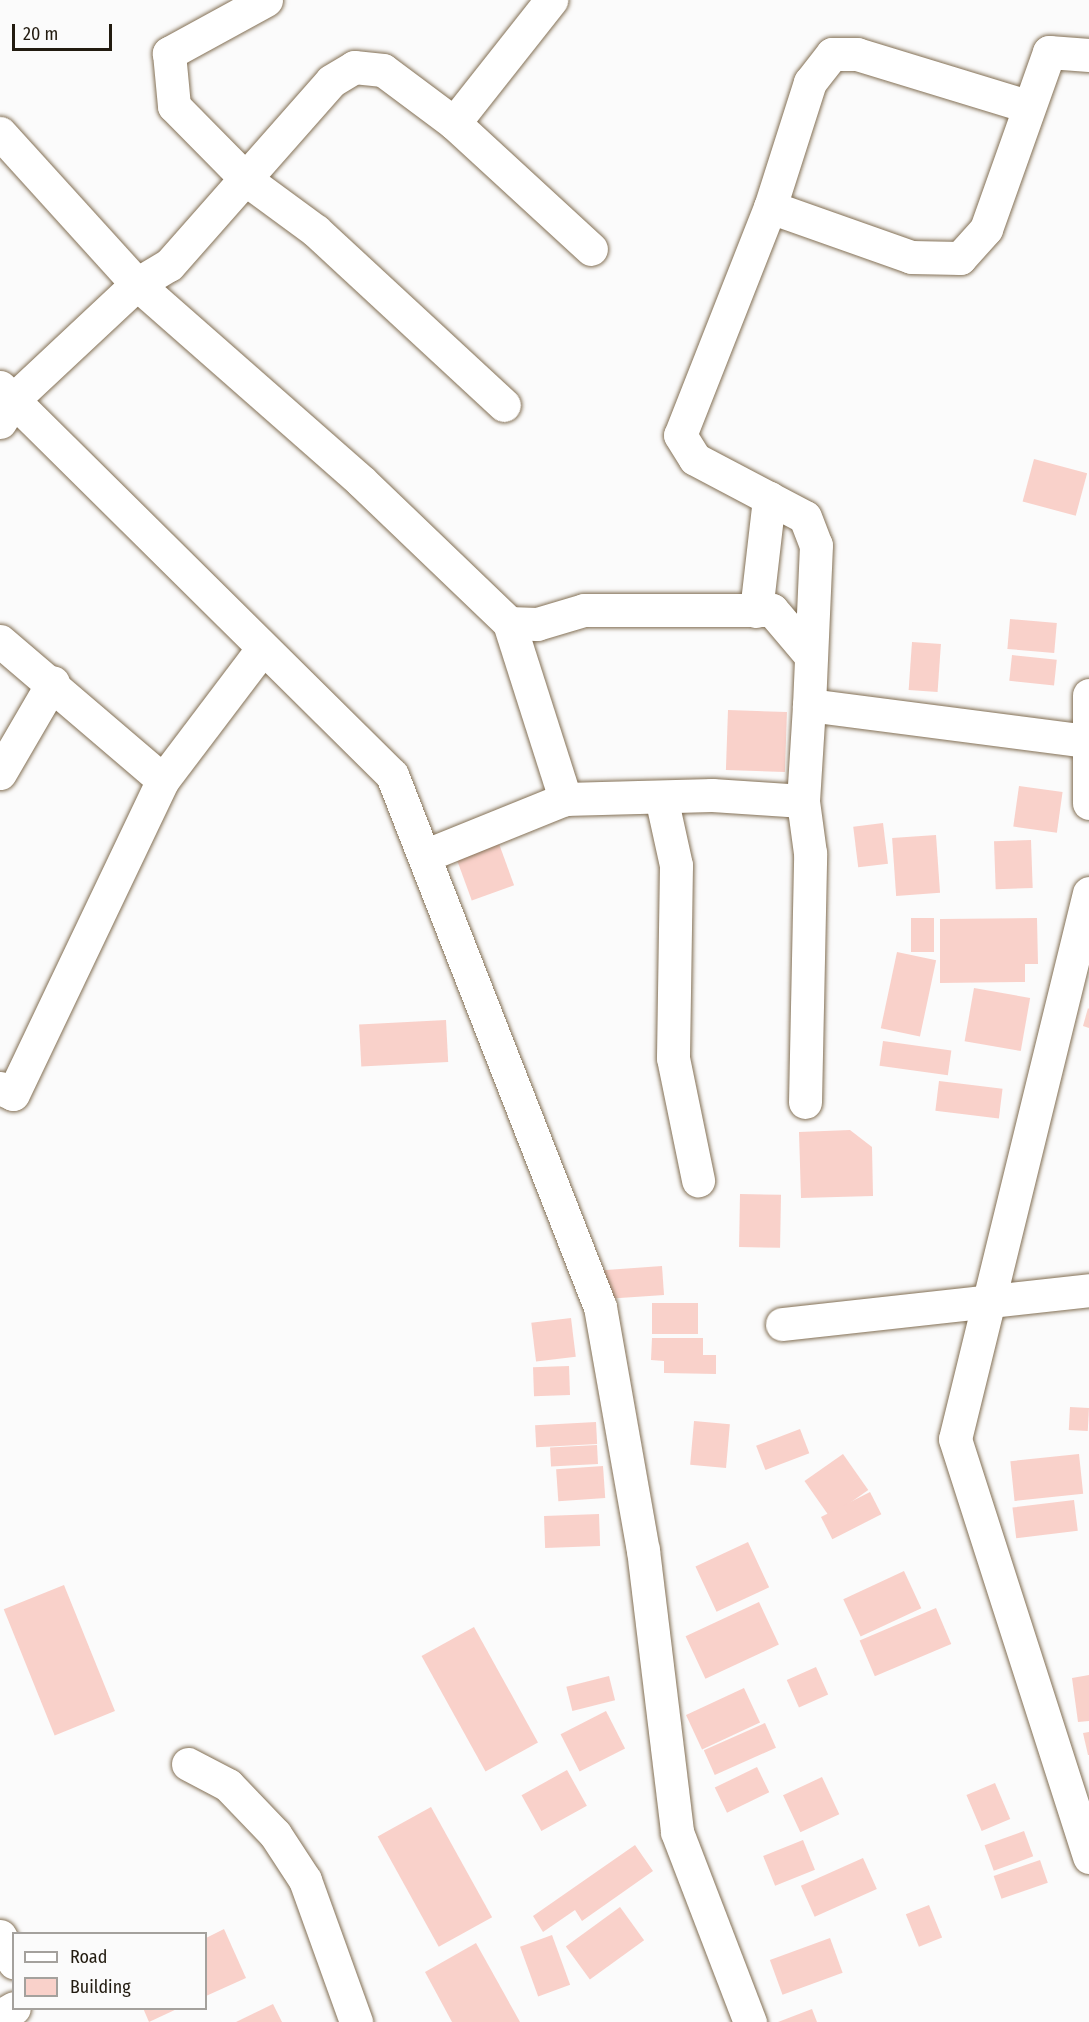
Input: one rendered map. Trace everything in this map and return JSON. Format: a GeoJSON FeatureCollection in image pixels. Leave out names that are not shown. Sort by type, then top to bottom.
{"type":"FeatureCollection","features":[{"type":"Feature","properties":{"kind":"street"},"geometry":{"type":"LineString","coordinates":[[266,0],[170,53],[174,106],[248,181],[316,231],[504,405]]}},
{"type":"Feature","properties":{"kind":"street"},"geometry":{"type":"LineString","coordinates":[[454,123],[551,0]]}},
{"type":"Feature","properties":{"kind":"street"},"geometry":{"type":"LineString","coordinates":[[770,207],[911,257],[960,258],[986,229],[1027,106],[1049,52],[1089,55]]}},
{"type":"Feature","properties":{"kind":"street"},"geometry":{"type":"LineString","coordinates":[[805,1102],[810,853],[803,801],[816,545],[805,517],[695,459],[680,435],[770,207],[810,82],[832,54],[857,54],[1027,106]]}},
{"type":"Feature","properties":{"kind":"street"},"geometry":{"type":"LineString","coordinates":[[591,249],[454,123],[383,70],[354,66],[331,81],[248,181],[169,265],[137,284],[5,402],[392,775],[600,1307],[643,1550],[676,1832],[750,2022]]}},
{"type":"Feature","properties":{"kind":"street"},"geometry":{"type":"LineString","coordinates":[[0,133],[137,284],[362,481],[487,607],[509,623],[537,624],[584,610],[772,610],[811,656]]}},
{"type":"Feature","properties":{"kind":"street"},"geometry":{"type":"LineString","coordinates":[[756,610],[769,498]]}},
{"type":"Feature","properties":{"kind":"street"},"geometry":{"type":"LineString","coordinates":[[509,623],[565,800]]}},
{"type":"Feature","properties":{"kind":"street"},"geometry":{"type":"LineString","coordinates":[[0,641],[53,682],[163,780]]}},
{"type":"Feature","properties":{"kind":"street"},"geometry":{"type":"LineString","coordinates":[[0,1088],[13,1094],[163,780],[262,649]]}},
{"type":"Feature","properties":{"kind":"street"},"geometry":{"type":"LineString","coordinates":[[0,773],[53,682]]}},
{"type":"Feature","properties":{"kind":"street"},"geometry":{"type":"LineString","coordinates":[[1089,695],[1087,741],[1089,803]]}},
{"type":"Feature","properties":{"kind":"street"},"geometry":{"type":"LineString","coordinates":[[809,705],[1087,741]]}},
{"type":"Feature","properties":{"kind":"street"},"geometry":{"type":"LineString","coordinates":[[424,856],[565,800],[661,796],[803,801]]}},
{"type":"Feature","properties":{"kind":"street"},"geometry":{"type":"LineString","coordinates":[[661,796],[676,865],[673,1058],[698,1180]]}},
{"type":"Feature","properties":{"kind":"street"},"geometry":{"type":"LineString","coordinates":[[1089,893],[955,1439],[1089,1857]]}},
{"type":"Feature","properties":{"kind":"street"},"geometry":{"type":"LineString","coordinates":[[782,1324],[990,1299],[1089,1290]]}},
{"type":"Feature","properties":{"kind":"street"},"geometry":{"type":"LineString","coordinates":[[188,1764],[228,1785],[293,1862],[305,1880],[356,2022]]}},
{"type":"Feature","properties":{"kind":"street"},"geometry":{"type":"LineString","coordinates":[[0,1936],[12,1958]]}},
{"type":"Feature","properties":{"kind":"building"},"geometry":{"type":"Polygon","coordinates":[[[1034,459],[1087,473],[1076,516],[1023,502],[1034,459]]]}},
{"type":"Feature","properties":{"kind":"building"},"geometry":{"type":"Polygon","coordinates":[[[1010,619],[1057,623],[1054,653],[1007,649],[1010,619]]]}},
{"type":"Feature","properties":{"kind":"building"},"geometry":{"type":"Polygon","coordinates":[[[912,642],[941,644],[938,692],[909,690],[912,642]]]}},
{"type":"Feature","properties":{"kind":"building"},"geometry":{"type":"Polygon","coordinates":[[[1012,655],[1057,660],[1054,686],[1009,681],[1012,655]]]}},
{"type":"Feature","properties":{"kind":"building"},"geometry":{"type":"Polygon","coordinates":[[[728,710],[787,712],[785,772],[726,770],[728,710]]]}},
{"type":"Feature","properties":{"kind":"building"},"geometry":{"type":"Polygon","coordinates":[[[1019,786],[1063,792],[1057,833],[1013,827],[1019,786]]]}},
{"type":"Feature","properties":{"kind":"building"},"geometry":{"type":"Polygon","coordinates":[[[883,823],[888,864],[858,867],[853,827],[883,823]]]}},
{"type":"Feature","properties":{"kind":"building"},"geometry":{"type":"Polygon","coordinates":[[[936,835],[940,893],[896,896],[892,838],[936,835]]]}},
{"type":"Feature","properties":{"kind":"building"},"geometry":{"type":"Polygon","coordinates":[[[1031,840],[1033,888],[996,889],[994,841],[1031,840]]]}},
{"type":"Feature","properties":{"kind":"building"},"geometry":{"type":"Polygon","coordinates":[[[498,841],[514,885],[472,901],[456,856],[498,841]]]}},
{"type":"Feature","properties":{"kind":"building"},"geometry":{"type":"Polygon","coordinates":[[[911,918],[934,918],[934,952],[911,952],[911,918]]]}},
{"type":"Feature","properties":{"kind":"building"},"geometry":{"type":"Polygon","coordinates":[[[1037,918],[1038,964],[1025,964],[1025,982],[940,983],[940,919],[1037,918]]]}},
{"type":"Feature","properties":{"kind":"building"},"geometry":{"type":"Polygon","coordinates":[[[897,952],[936,960],[920,1037],[881,1028],[897,952]]]}},
{"type":"Feature","properties":{"kind":"building"},"geometry":{"type":"Polygon","coordinates":[[[974,988],[1030,998],[1021,1051],[965,1041],[974,988]]]}},
{"type":"Feature","properties":{"kind":"building"},"geometry":{"type":"Polygon","coordinates":[[[1089,1009],[1089,1028],[1083,1026],[1089,1009]]]}},
{"type":"Feature","properties":{"kind":"building"},"geometry":{"type":"Polygon","coordinates":[[[446,1020],[448,1062],[361,1066],[359,1025],[446,1020]]]}},
{"type":"Feature","properties":{"kind":"building"},"geometry":{"type":"Polygon","coordinates":[[[883,1041],[951,1051],[948,1075],[880,1066],[883,1041]]]}},
{"type":"Feature","properties":{"kind":"building"},"geometry":{"type":"Polygon","coordinates":[[[939,1081],[1003,1089],[999,1119],[935,1111],[939,1081]]]}},
{"type":"Feature","properties":{"kind":"building"},"geometry":{"type":"Polygon","coordinates":[[[850,1130],[872,1147],[873,1196],[801,1198],[799,1132],[850,1130]]]}},
{"type":"Feature","properties":{"kind":"building"},"geometry":{"type":"Polygon","coordinates":[[[740,1194],[781,1195],[780,1248],[739,1247],[740,1194]]]}},
{"type":"Feature","properties":{"kind":"building"},"geometry":{"type":"Polygon","coordinates":[[[662,1266],[664,1295],[601,1299],[599,1270],[662,1266]]]}},
{"type":"Feature","properties":{"kind":"building"},"geometry":{"type":"Polygon","coordinates":[[[652,1303],[698,1303],[698,1334],[652,1334],[652,1303]]]}},
{"type":"Feature","properties":{"kind":"building"},"geometry":{"type":"Polygon","coordinates":[[[571,1318],[576,1357],[536,1362],[531,1323],[571,1318]]]}},
{"type":"Feature","properties":{"kind":"building"},"geometry":{"type":"Polygon","coordinates":[[[652,1338],[703,1338],[703,1355],[716,1355],[716,1374],[664,1373],[664,1361],[651,1360],[652,1338]]]}},
{"type":"Feature","properties":{"kind":"building"},"geometry":{"type":"Polygon","coordinates":[[[569,1366],[570,1395],[534,1396],[533,1367],[569,1366]]]}},
{"type":"Feature","properties":{"kind":"building"},"geometry":{"type":"Polygon","coordinates":[[[1070,1407],[1089,1408],[1088,1431],[1069,1430],[1070,1407]]]}},
{"type":"Feature","properties":{"kind":"building"},"geometry":{"type":"Polygon","coordinates":[[[694,1421],[730,1424],[726,1468],[690,1465],[694,1421]]]}},
{"type":"Feature","properties":{"kind":"building"},"geometry":{"type":"Polygon","coordinates":[[[596,1422],[597,1444],[536,1447],[535,1425],[596,1422]]]}},
{"type":"Feature","properties":{"kind":"building"},"geometry":{"type":"Polygon","coordinates":[[[800,1429],[809,1453],[765,1470],[756,1446],[800,1429]]]}},
{"type":"Feature","properties":{"kind":"building"},"geometry":{"type":"Polygon","coordinates":[[[597,1445],[598,1464],[551,1466],[550,1447],[597,1445]]]}},
{"type":"Feature","properties":{"kind":"building"},"geometry":{"type":"Polygon","coordinates":[[[843,1454],[868,1490],[830,1517],[804,1481],[843,1454]]]}},
{"type":"Feature","properties":{"kind":"building"},"geometry":{"type":"Polygon","coordinates":[[[1079,1454],[1083,1494],[1015,1501],[1010,1461],[1079,1454]]]}},
{"type":"Feature","properties":{"kind":"building"},"geometry":{"type":"Polygon","coordinates":[[[603,1466],[605,1498],[558,1501],[556,1469],[603,1466]]]}},
{"type":"Feature","properties":{"kind":"building"},"geometry":{"type":"Polygon","coordinates":[[[870,1492],[881,1514],[832,1539],[821,1517],[870,1492]]]}},
{"type":"Feature","properties":{"kind":"building"},"geometry":{"type":"Polygon","coordinates":[[[1074,1500],[1078,1531],[1016,1538],[1012,1508],[1074,1500]]]}},
{"type":"Feature","properties":{"kind":"building"},"geometry":{"type":"Polygon","coordinates":[[[599,1514],[600,1546],[545,1548],[544,1516],[599,1514]]]}},
{"type":"Feature","properties":{"kind":"building"},"geometry":{"type":"Polygon","coordinates":[[[748,1542],[769,1587],[717,1612],[695,1567],[748,1542]]]}},
{"type":"Feature","properties":{"kind":"building"},"geometry":{"type":"Polygon","coordinates":[[[904,1571],[921,1608],[861,1636],[843,1599],[904,1571]]]}},
{"type":"Feature","properties":{"kind":"building"},"geometry":{"type":"Polygon","coordinates":[[[64,1585],[115,1711],[55,1735],[4,1609],[64,1585]]]}},
{"type":"Feature","properties":{"kind":"building"},"geometry":{"type":"Polygon","coordinates":[[[759,1602],[779,1645],[705,1679],[686,1636],[759,1602]]]}},
{"type":"Feature","properties":{"kind":"building"},"geometry":{"type":"Polygon","coordinates":[[[936,1608],[951,1644],[875,1676],[860,1640],[936,1608]]]}},
{"type":"Feature","properties":{"kind":"building"},"geometry":{"type":"Polygon","coordinates":[[[474,1627],[538,1742],[486,1772],[422,1656],[474,1627]]]}},
{"type":"Feature","properties":{"kind":"building"},"geometry":{"type":"Polygon","coordinates":[[[816,1667],[828,1694],[799,1707],[787,1680],[816,1667]]]}},
{"type":"Feature","properties":{"kind":"building"},"geometry":{"type":"Polygon","coordinates":[[[1089,1675],[1089,1721],[1078,1722],[1072,1678],[1089,1675]]]}},
{"type":"Feature","properties":{"kind":"building"},"geometry":{"type":"Polygon","coordinates":[[[609,1676],[615,1700],[572,1711],[566,1687],[609,1676]]]}},
{"type":"Feature","properties":{"kind":"building"},"geometry":{"type":"Polygon","coordinates":[[[744,1688],[760,1722],[702,1749],[686,1715],[744,1688]]]}},
{"type":"Feature","properties":{"kind":"building"},"geometry":{"type":"Polygon","coordinates":[[[606,1711],[625,1748],[580,1772],[561,1734],[606,1711]]]}},
{"type":"Feature","properties":{"kind":"building"},"geometry":{"type":"Polygon","coordinates":[[[765,1723],[776,1748],[715,1775],[704,1750],[765,1723]]]}},
{"type":"Feature","properties":{"kind":"building"},"geometry":{"type":"Polygon","coordinates":[[[1089,1732],[1089,1755],[1088,1755],[1083,1733],[1089,1732]]]}},
{"type":"Feature","properties":{"kind":"building"},"geometry":{"type":"Polygon","coordinates":[[[757,1767],[769,1792],[727,1813],[715,1788],[757,1767]]]}},
{"type":"Feature","properties":{"kind":"building"},"geometry":{"type":"Polygon","coordinates":[[[567,1770],[587,1806],[541,1831],[522,1795],[567,1770]]]}},
{"type":"Feature","properties":{"kind":"building"},"geometry":{"type":"Polygon","coordinates":[[[822,1777],[839,1814],[800,1832],[783,1795],[822,1777]]]}},
{"type":"Feature","properties":{"kind":"building"},"geometry":{"type":"Polygon","coordinates":[[[995,1783],[1010,1819],[982,1831],[966,1795],[995,1783]]]}},
{"type":"Feature","properties":{"kind":"building"},"geometry":{"type":"Polygon","coordinates":[[[431,1807],[492,1917],[439,1947],[378,1837],[431,1807]]]}},
{"type":"Feature","properties":{"kind":"building"},"geometry":{"type":"Polygon","coordinates":[[[1024,1831],[1033,1856],[994,1871],[985,1845],[1024,1831]]]}},
{"type":"Feature","properties":{"kind":"building"},"geometry":{"type":"Polygon","coordinates":[[[803,1840],[815,1870],[775,1886],[763,1856],[803,1840]]]}},
{"type":"Feature","properties":{"kind":"building"},"geometry":{"type":"Polygon","coordinates":[[[635,1845],[653,1871],[582,1921],[575,1910],[543,1932],[533,1916],[635,1845]]]}},
{"type":"Feature","properties":{"kind":"building"},"geometry":{"type":"Polygon","coordinates":[[[863,1858],[877,1889],[815,1917],[801,1886],[863,1858]]]}},
{"type":"Feature","properties":{"kind":"building"},"geometry":{"type":"Polygon","coordinates":[[[1040,1860],[1048,1883],[1001,1899],[994,1876],[1040,1860]]]}},
{"type":"Feature","properties":{"kind":"building"},"geometry":{"type":"Polygon","coordinates":[[[929,1905],[942,1937],[919,1947],[906,1914],[929,1905]]]}},
{"type":"Feature","properties":{"kind":"building"},"geometry":{"type":"Polygon","coordinates":[[[620,1907],[644,1940],[590,1980],[566,1946],[620,1907]]]}},
{"type":"Feature","properties":{"kind":"building"},"geometry":{"type":"Polygon","coordinates":[[[224,1929],[246,1978],[207,1996],[207,1938],[224,1929]]]}},
{"type":"Feature","properties":{"kind":"building"},"geometry":{"type":"Polygon","coordinates":[[[552,1935],[570,1985],[538,1996],[520,1947],[552,1935]]]}},
{"type":"Feature","properties":{"kind":"building"},"geometry":{"type":"Polygon","coordinates":[[[830,1938],[843,1973],[783,1995],[770,1960],[830,1938]]]}},
{"type":"Feature","properties":{"kind":"building"},"geometry":{"type":"Polygon","coordinates":[[[476,1943],[520,2022],[452,2022],[425,1972],[476,1943]]]}},
{"type":"Feature","properties":{"kind":"building"},"geometry":{"type":"Polygon","coordinates":[[[273,2004],[282,2022],[236,2022],[273,2004]]]}},
{"type":"Feature","properties":{"kind":"building"},"geometry":{"type":"Polygon","coordinates":[[[812,2009],[817,2022],[778,2022],[812,2009]]]}},
{"type":"Feature","properties":{"kind":"building"},"geometry":{"type":"Polygon","coordinates":[[[144,2010],[175,2010],[149,2022],[144,2010]]]}}]}
